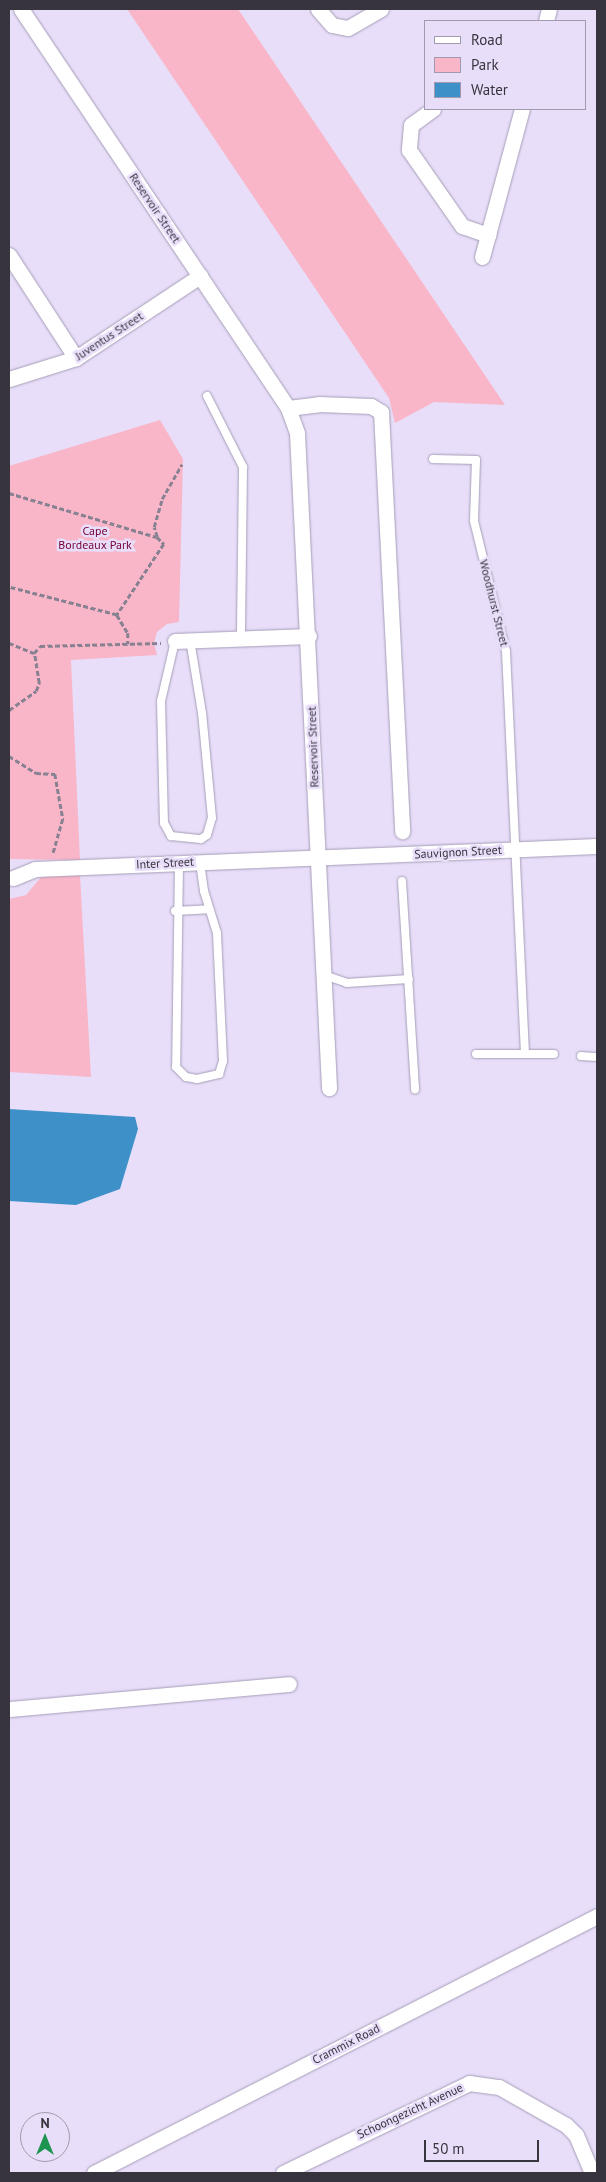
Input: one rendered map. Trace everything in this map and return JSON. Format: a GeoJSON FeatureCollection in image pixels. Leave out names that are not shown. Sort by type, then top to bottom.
{"type":"FeatureCollection","features":[{"type":"Feature","properties":{"kind":"street","name":"Reservoir Street"},"geometry":{"type":"LineString","coordinates":[[22,9],[288,408],[297,432],[309,636],[329,1088]]}},
{"type":"Feature","properties":{"kind":"street"},"geometry":{"type":"LineString","coordinates":[[318,9],[332,26],[348,28],[381,9]]}},
{"type":"Feature","properties":{"kind":"street"},"geometry":{"type":"LineString","coordinates":[[432,110],[408,130],[409,150],[462,226],[488,235]]}},
{"type":"Feature","properties":{"kind":"street"},"geometry":{"type":"LineString","coordinates":[[482,257],[522,110]]}},
{"type":"Feature","properties":{"kind":"street"},"geometry":{"type":"LineString","coordinates":[[9,254],[76,358]]}},
{"type":"Feature","properties":{"kind":"street","name":"Juventus Street"},"geometry":{"type":"LineString","coordinates":[[9,379],[76,358],[200,276]]}},
{"type":"Feature","properties":{"kind":"street"},"geometry":{"type":"LineString","coordinates":[[288,408],[319,404],[371,406],[382,412],[402,831]]}},
{"type":"Feature","properties":{"kind":"street"},"geometry":{"type":"LineString","coordinates":[[182,641],[309,636]]}},
{"type":"Feature","properties":{"kind":"street","name":"Sauvignon Street"},"geometry":{"type":"LineString","coordinates":[[318,858],[597,846]]}},
{"type":"Feature","properties":{"kind":"street","name":"Inter Street"},"geometry":{"type":"LineString","coordinates":[[11,878],[35,869],[318,858]]}},
{"type":"Feature","properties":{"kind":"street"},"geometry":{"type":"LineString","coordinates":[[9,1709],[289,1684]]}},
{"type":"Feature","properties":{"kind":"street","name":"Crammix Road"},"geometry":{"type":"LineString","coordinates":[[94,2173],[597,1916]]}},
{"type":"Feature","properties":{"kind":"street","name":"Schoongezicht Avenue"},"geometry":{"type":"LineString","coordinates":[[285,2173],[452,2088],[482,2083],[499,2087],[566,2125],[579,2140],[592,2173]]}},
{"type":"Feature","properties":{"kind":"lane"},"geometry":{"type":"LineString","coordinates":[[207,396],[242,467],[241,638]]}},
{"type":"Feature","properties":{"kind":"lane","name":"Woodhurst Street"},"geometry":{"type":"LineString","coordinates":[[433,459],[476,460],[474,521],[506,651],[515,850]]}},
{"type":"Feature","properties":{"kind":"lane"},"geometry":{"type":"LineString","coordinates":[[182,641],[202,713],[212,818],[207,835],[201,839],[171,836],[164,823],[161,701],[182,641]]}},
{"type":"Feature","properties":{"kind":"lane"},"geometry":{"type":"LineString","coordinates":[[515,850],[525,1053]]}},
{"type":"Feature","properties":{"kind":"lane"},"geometry":{"type":"LineString","coordinates":[[179,863],[175,911],[176,1067],[186,1077],[196,1080],[219,1074],[223,1061],[217,933],[209,909],[200,862]]}},
{"type":"Feature","properties":{"kind":"lane"},"geometry":{"type":"LineString","coordinates":[[402,881],[415,1090]]}},
{"type":"Feature","properties":{"kind":"lane"},"geometry":{"type":"LineString","coordinates":[[175,911],[209,909]]}},
{"type":"Feature","properties":{"kind":"lane"},"geometry":{"type":"LineString","coordinates":[[324,975],[347,983],[409,979]]}},
{"type":"Feature","properties":{"kind":"lane"},"geometry":{"type":"LineString","coordinates":[[476,1054],[554,1054]]}},
{"type":"Feature","properties":{"kind":"lane"},"geometry":{"type":"LineString","coordinates":[[581,1056],[597,1057]]}},
{"type":"Feature","properties":{"kind":"path"},"geometry":{"type":"LineString","coordinates":[[117,615],[164,547],[154,527],[162,499],[182,464]]}},
{"type":"Feature","properties":{"kind":"path"},"geometry":{"type":"LineString","coordinates":[[9,493],[158,537]]}},
{"type":"Feature","properties":{"kind":"path"},"geometry":{"type":"LineString","coordinates":[[9,587],[117,615],[128,633],[128,644]]}},
{"type":"Feature","properties":{"kind":"path"},"geometry":{"type":"LineString","coordinates":[[9,642],[34,653]]}},
{"type":"Feature","properties":{"kind":"path"},"geometry":{"type":"LineString","coordinates":[[34,653],[40,646],[152,644]]}},
{"type":"Feature","properties":{"kind":"path"},"geometry":{"type":"LineString","coordinates":[[9,710],[36,691],[39,683],[34,653]]}},
{"type":"Feature","properties":{"kind":"path"},"geometry":{"type":"LineString","coordinates":[[9,756],[36,773],[55,774],[63,819],[53,857]]}},
{"type":"Feature","properties":{"kind":"green space"},"geometry":{"type":"Polygon","coordinates":[[[127,9],[238,9],[505,405],[434,402],[395,423],[389,398],[127,9]]]}},
{"type":"Feature","properties":{"kind":"green space","name":"Cape Bordeaux Park"},"geometry":{"type":"Polygon","coordinates":[[[160,420],[183,459],[179,622],[167,624],[157,632],[154,643],[157,655],[71,660],[80,860],[9,859],[9,466],[160,420]]]}},
{"type":"Feature","properties":{"kind":"green space"},"geometry":{"type":"Polygon","coordinates":[[[80,875],[91,1077],[9,1072],[9,899],[26,895],[42,876],[80,875]]]}},
{"type":"Feature","properties":{"kind":"water"},"geometry":{"type":"Polygon","coordinates":[[[9,1109],[135,1117],[138,1129],[120,1189],[76,1205],[9,1201],[9,1109]]]}}]}
